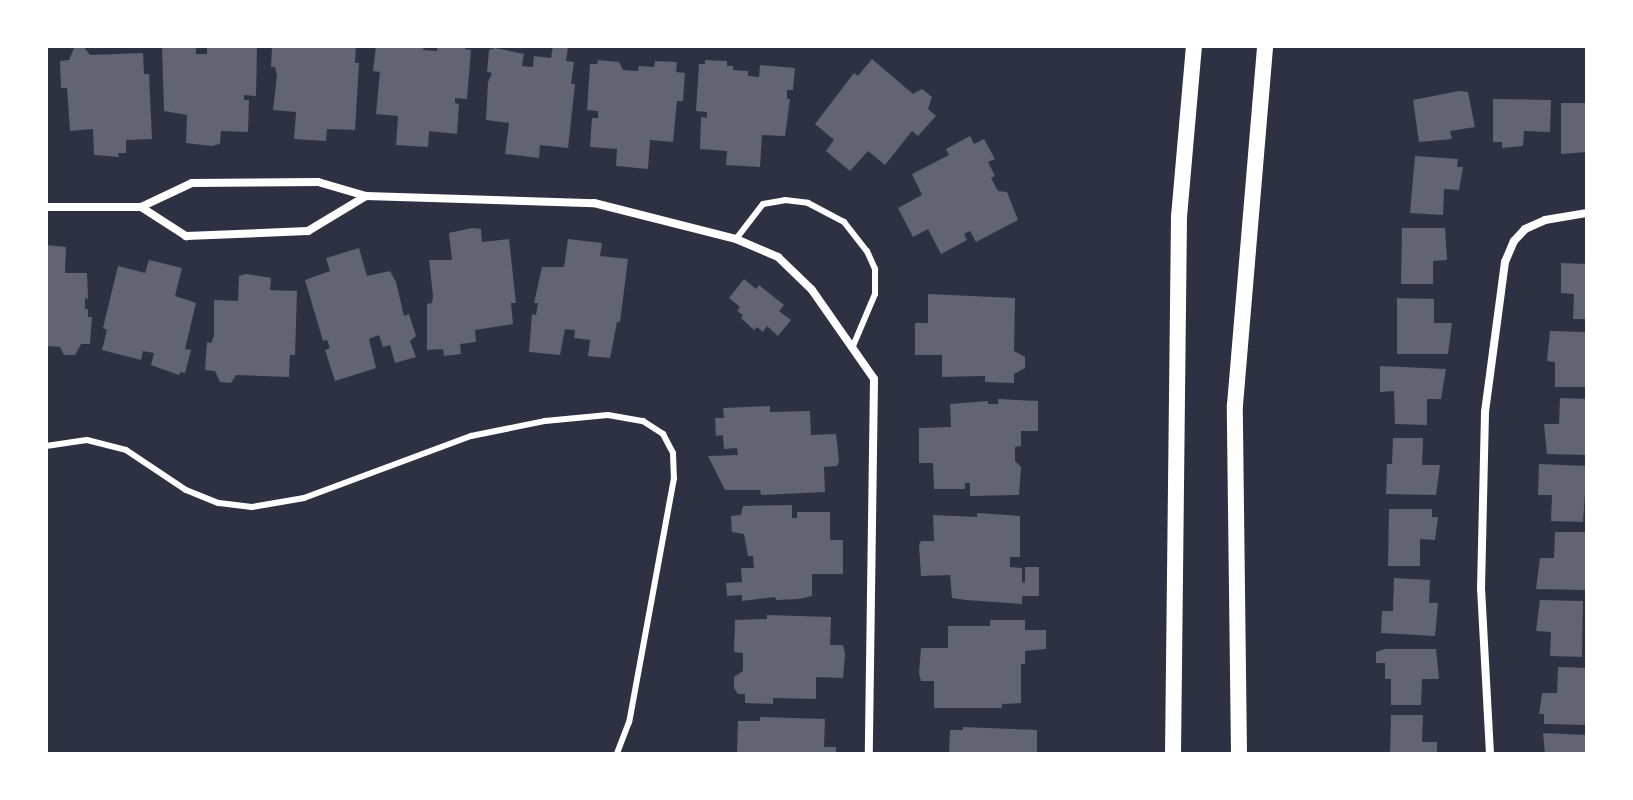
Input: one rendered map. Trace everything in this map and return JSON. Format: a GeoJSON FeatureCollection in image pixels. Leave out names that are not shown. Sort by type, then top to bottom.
{"type":"FeatureCollection","features":[{"type":"Feature","properties":{"kind":"main road"},"geometry":{"type":"LineString","coordinates":[[1173,754],[1179,217],[1194,46]]}},
{"type":"Feature","properties":{"kind":"main road"},"geometry":{"type":"LineString","coordinates":[[1239,754],[1235,405],[1265,46]]}},
{"type":"Feature","properties":{"kind":"street"},"geometry":{"type":"LineString","coordinates":[[46,207],[141,207],[192,183],[318,182],[366,196],[594,203],[736,239],[778,257],[812,290],[874,379],[869,754]]}},
{"type":"Feature","properties":{"kind":"street"},"geometry":{"type":"LineString","coordinates":[[141,207],[186,236],[308,231],[366,196]]}},
{"type":"Feature","properties":{"kind":"street"},"geometry":{"type":"LineString","coordinates":[[1490,754],[1481,589],[1485,412],[1505,262],[1514,241],[1525,229],[1545,220],[1587,213]]}},
{"type":"Feature","properties":{"kind":"lane"},"geometry":{"type":"LineString","coordinates":[[736,239],[763,204],[785,200],[808,203],[833,213],[844,222],[867,251],[875,269],[875,294],[853,346]]}},
{"type":"Feature","properties":{"kind":"lane"},"geometry":{"type":"LineString","coordinates":[[46,446],[87,440],[126,450],[186,490],[219,503],[252,507],[304,498],[471,436],[545,421],[608,415],[643,421],[663,434],[673,453],[674,478],[629,722],[617,754]]}},
{"type":"Feature","properties":{"kind":"building"},"geometry":{"type":"Polygon","coordinates":[[[162,46],[196,46],[196,54],[207,54],[207,48],[257,46],[256,96],[244,95],[244,100],[249,100],[248,132],[221,131],[220,144],[211,146],[186,143],[187,115],[164,111],[162,46]]]}},
{"type":"Feature","properties":{"kind":"building"},"geometry":{"type":"Polygon","coordinates":[[[272,46],[356,46],[355,63],[359,63],[355,130],[327,129],[326,141],[294,139],[296,112],[273,110],[277,76],[275,67],[271,67],[272,46]]]}},
{"type":"Feature","properties":{"kind":"building"},"geometry":{"type":"Polygon","coordinates":[[[376,46],[424,46],[423,50],[437,51],[437,47],[465,46],[465,49],[471,50],[467,99],[455,98],[455,103],[459,104],[457,134],[429,131],[428,147],[396,145],[398,116],[376,114],[380,72],[373,71],[376,46]]]}},
{"type":"Feature","properties":{"kind":"building"},"geometry":{"type":"Polygon","coordinates":[[[553,46],[568,47],[566,61],[574,62],[571,84],[575,84],[568,148],[540,145],[539,158],[505,154],[509,123],[486,120],[488,82],[492,73],[487,72],[489,50],[495,48],[524,54],[522,66],[533,67],[534,56],[551,58],[553,46]]]}},
{"type":"Feature","properties":{"kind":"building"},"geometry":{"type":"Polygon","coordinates":[[[84,47],[90,55],[143,53],[144,74],[149,74],[152,139],[126,140],[126,153],[118,153],[119,157],[94,155],[93,129],[70,131],[67,88],[61,88],[60,61],[69,60],[74,48],[84,47]]]}},
{"type":"Feature","properties":{"kind":"building"},"geometry":{"type":"Polygon","coordinates":[[[872,59],[913,94],[922,89],[932,97],[928,109],[936,116],[918,136],[912,131],[885,165],[868,151],[850,171],[826,151],[834,140],[815,124],[854,73],[858,76],[872,59]]]}},
{"type":"Feature","properties":{"kind":"building"},"geometry":{"type":"Polygon","coordinates":[[[598,60],[619,62],[623,70],[638,71],[639,66],[654,67],[655,61],[677,62],[676,72],[685,73],[683,101],[677,101],[673,142],[650,140],[648,169],[616,166],[617,149],[590,147],[592,118],[598,118],[598,111],[587,110],[590,64],[597,64],[598,60]]]}},
{"type":"Feature","properties":{"kind":"building"},"geometry":{"type":"Polygon","coordinates":[[[705,60],[727,61],[727,66],[733,66],[733,70],[748,71],[748,76],[759,77],[760,65],[795,68],[793,90],[787,90],[787,99],[790,99],[785,136],[762,135],[760,167],[726,165],[727,151],[700,149],[701,117],[707,118],[707,112],[696,111],[699,64],[705,64],[705,60]]]}},
{"type":"Feature","properties":{"kind":"building"},"geometry":{"type":"Polygon","coordinates":[[[1468,92],[1475,127],[1450,131],[1452,139],[1419,142],[1413,100],[1468,92]]]}},
{"type":"Feature","properties":{"kind":"building"},"geometry":{"type":"Polygon","coordinates":[[[1493,99],[1551,100],[1550,132],[1524,131],[1523,146],[1502,148],[1502,142],[1493,142],[1493,99]]]}},
{"type":"Feature","properties":{"kind":"building"},"geometry":{"type":"Polygon","coordinates":[[[1561,103],[1587,103],[1587,152],[1561,154],[1561,103]]]}},
{"type":"Feature","properties":{"kind":"building"},"geometry":{"type":"Polygon","coordinates":[[[970,136],[974,144],[984,139],[995,159],[988,162],[995,176],[991,178],[998,191],[1007,192],[1018,220],[976,242],[970,231],[964,234],[967,240],[941,254],[928,229],[913,237],[898,208],[922,195],[912,174],[949,155],[946,149],[970,136]]]}},
{"type":"Feature","properties":{"kind":"building"},"geometry":{"type":"Polygon","coordinates":[[[1415,156],[1458,159],[1457,167],[1463,167],[1459,190],[1444,189],[1443,215],[1410,213],[1415,156]]]}},
{"type":"Feature","properties":{"kind":"building"},"geometry":{"type":"Polygon","coordinates":[[[1402,228],[1445,228],[1447,260],[1433,261],[1433,284],[1401,284],[1402,228]]]}},
{"type":"Feature","properties":{"kind":"building"},"geometry":{"type":"Polygon","coordinates":[[[481,229],[482,242],[509,239],[516,303],[511,303],[513,324],[475,330],[476,342],[460,344],[461,354],[444,356],[443,349],[427,350],[427,304],[432,303],[433,296],[429,260],[452,260],[449,233],[481,229]]]}},
{"type":"Feature","properties":{"kind":"building"},"geometry":{"type":"Polygon","coordinates":[[[568,239],[602,243],[600,256],[628,259],[620,322],[617,322],[610,358],[588,356],[590,340],[574,338],[575,330],[565,329],[560,355],[529,352],[532,314],[536,315],[538,303],[534,303],[542,267],[564,267],[568,239]]]}},
{"type":"Feature","properties":{"kind":"building"},"geometry":{"type":"Polygon","coordinates":[[[46,245],[66,247],[65,273],[87,273],[88,299],[85,298],[85,309],[88,309],[88,317],[92,317],[90,344],[81,344],[75,355],[64,355],[60,347],[46,346],[46,245]]]}},
{"type":"Feature","properties":{"kind":"building"},"geometry":{"type":"Polygon","coordinates":[[[359,248],[367,276],[390,271],[396,282],[404,316],[409,314],[416,336],[410,341],[416,357],[395,363],[390,345],[383,347],[379,335],[369,339],[376,368],[335,381],[325,350],[330,348],[327,340],[323,341],[305,280],[330,271],[326,258],[359,248]]]}},
{"type":"Feature","properties":{"kind":"building"},"geometry":{"type":"Polygon","coordinates":[[[149,260],[182,268],[175,296],[196,303],[185,349],[191,350],[185,373],[180,372],[179,375],[151,365],[154,353],[143,351],[141,360],[102,350],[107,330],[103,328],[118,266],[145,273],[149,260]]]}},
{"type":"Feature","properties":{"kind":"building"},"geometry":{"type":"Polygon","coordinates":[[[1561,263],[1587,264],[1587,319],[1573,319],[1574,294],[1561,293],[1561,263]]]}},
{"type":"Feature","properties":{"kind":"building"},"geometry":{"type":"Polygon","coordinates":[[[246,274],[271,278],[270,290],[297,291],[295,355],[290,355],[289,377],[236,375],[231,383],[220,382],[215,371],[205,370],[207,342],[211,343],[214,336],[214,300],[238,301],[239,276],[246,274]]]}},
{"type":"Feature","properties":{"kind":"building"},"geometry":{"type":"Polygon","coordinates":[[[744,279],[756,289],[759,285],[784,305],[779,311],[791,320],[778,336],[767,326],[763,332],[757,327],[754,330],[741,318],[743,315],[737,311],[740,307],[729,298],[744,279]]]}},
{"type":"Feature","properties":{"kind":"building"},"geometry":{"type":"Polygon","coordinates":[[[928,294],[1015,298],[1014,351],[1025,357],[1025,368],[1014,374],[1014,383],[985,382],[985,376],[942,377],[942,355],[915,355],[915,323],[928,323],[928,294]]]}},
{"type":"Feature","properties":{"kind":"building"},"geometry":{"type":"Polygon","coordinates":[[[1397,298],[1434,299],[1434,323],[1452,323],[1448,354],[1397,354],[1397,298]]]}},
{"type":"Feature","properties":{"kind":"building"},"geometry":{"type":"Polygon","coordinates":[[[1550,331],[1587,332],[1587,387],[1555,387],[1555,362],[1547,361],[1550,331]]]}},
{"type":"Feature","properties":{"kind":"building"},"geometry":{"type":"Polygon","coordinates":[[[1380,366],[1446,369],[1441,399],[1427,399],[1427,425],[1395,424],[1394,391],[1380,392],[1380,366]]]}},
{"type":"Feature","properties":{"kind":"building"},"geometry":{"type":"Polygon","coordinates":[[[1560,398],[1587,399],[1587,455],[1547,454],[1544,424],[1559,424],[1560,398]]]}},
{"type":"Feature","properties":{"kind":"building"},"geometry":{"type":"Polygon","coordinates":[[[998,399],[1038,401],[1038,431],[1021,431],[1021,446],[1015,447],[1015,461],[1021,467],[1019,495],[970,496],[970,483],[965,483],[965,489],[934,489],[933,463],[919,463],[919,428],[951,427],[950,404],[988,401],[988,404],[998,404],[998,399]]]}},
{"type":"Feature","properties":{"kind":"building"},"geometry":{"type":"Polygon","coordinates":[[[770,406],[770,412],[810,411],[811,435],[836,434],[839,461],[837,466],[824,467],[825,492],[761,495],[760,490],[725,490],[708,456],[738,455],[737,448],[724,449],[723,435],[716,436],[715,418],[724,418],[723,408],[770,406]]]}},
{"type":"Feature","properties":{"kind":"building"},"geometry":{"type":"Polygon","coordinates":[[[1393,438],[1423,438],[1422,465],[1440,465],[1436,495],[1386,494],[1387,464],[1392,464],[1393,438]]]}},
{"type":"Feature","properties":{"kind":"building"},"geometry":{"type":"Polygon","coordinates":[[[1539,464],[1587,466],[1583,522],[1551,521],[1552,495],[1538,495],[1539,464]]]}},
{"type":"Feature","properties":{"kind":"building"},"geometry":{"type":"Polygon","coordinates":[[[792,505],[792,518],[797,518],[797,512],[830,512],[830,540],[843,540],[843,574],[812,574],[812,596],[799,599],[776,600],[775,597],[742,601],[742,595],[727,596],[726,583],[742,582],[741,568],[754,568],[753,556],[748,556],[744,534],[732,532],[731,516],[741,515],[743,506],[792,505]]]}},
{"type":"Feature","properties":{"kind":"building"},"geometry":{"type":"Polygon","coordinates":[[[1389,509],[1432,509],[1432,517],[1438,517],[1435,540],[1420,539],[1420,566],[1388,566],[1389,509]]]}},
{"type":"Feature","properties":{"kind":"building"},"geometry":{"type":"Polygon","coordinates":[[[977,513],[1020,516],[1020,557],[1010,557],[1010,567],[1022,568],[1022,583],[1025,582],[1025,567],[1039,567],[1039,596],[1022,596],[1022,604],[952,598],[950,575],[921,576],[919,545],[921,541],[934,541],[933,515],[977,517],[977,513]]]}},
{"type":"Feature","properties":{"kind":"building"},"geometry":{"type":"Polygon","coordinates":[[[1555,532],[1587,532],[1586,590],[1536,589],[1540,558],[1554,558],[1555,532]]]}},
{"type":"Feature","properties":{"kind":"building"},"geometry":{"type":"Polygon","coordinates":[[[1394,578],[1430,580],[1429,603],[1438,603],[1435,636],[1381,633],[1382,611],[1393,611],[1394,578]]]}},
{"type":"Feature","properties":{"kind":"building"},"geometry":{"type":"Polygon","coordinates":[[[1540,600],[1583,601],[1582,657],[1550,656],[1551,632],[1536,631],[1540,600]]]}},
{"type":"Feature","properties":{"kind":"building"},"geometry":{"type":"Polygon","coordinates":[[[767,615],[831,617],[830,645],[843,645],[845,654],[843,678],[816,677],[816,699],[773,698],[773,704],[745,703],[745,694],[738,694],[734,688],[734,677],[743,671],[743,653],[734,652],[735,620],[767,619],[767,615]]]}},
{"type":"Feature","properties":{"kind":"building"},"geometry":{"type":"Polygon","coordinates":[[[990,620],[1025,620],[1025,630],[1046,630],[1046,649],[1025,651],[1025,664],[1021,664],[1021,703],[1002,704],[1002,708],[934,708],[934,681],[921,681],[919,673],[921,648],[948,648],[948,626],[990,626],[990,620]]]}},
{"type":"Feature","properties":{"kind":"building"},"geometry":{"type":"Polygon","coordinates":[[[1385,649],[1436,649],[1439,679],[1422,679],[1421,705],[1391,705],[1391,679],[1385,679],[1385,663],[1376,663],[1376,652],[1385,649]]]}},
{"type":"Feature","properties":{"kind":"building"},"geometry":{"type":"Polygon","coordinates":[[[1558,667],[1587,668],[1587,725],[1544,724],[1544,714],[1539,714],[1542,693],[1557,693],[1558,667]]]}},
{"type":"Feature","properties":{"kind":"building"},"geometry":{"type":"Polygon","coordinates":[[[1391,715],[1423,715],[1422,742],[1437,742],[1437,754],[1390,754],[1391,715]]]}},
{"type":"Feature","properties":{"kind":"building"},"geometry":{"type":"Polygon","coordinates":[[[760,717],[825,719],[824,747],[836,747],[836,754],[737,754],[738,721],[760,721],[760,717]]]}},
{"type":"Feature","properties":{"kind":"building"},"geometry":{"type":"Polygon","coordinates":[[[963,727],[1037,730],[1037,754],[949,754],[950,730],[963,730],[963,727]]]}},
{"type":"Feature","properties":{"kind":"building"},"geometry":{"type":"Polygon","coordinates":[[[1543,733],[1587,735],[1587,754],[1545,754],[1543,733]]]}}]}
